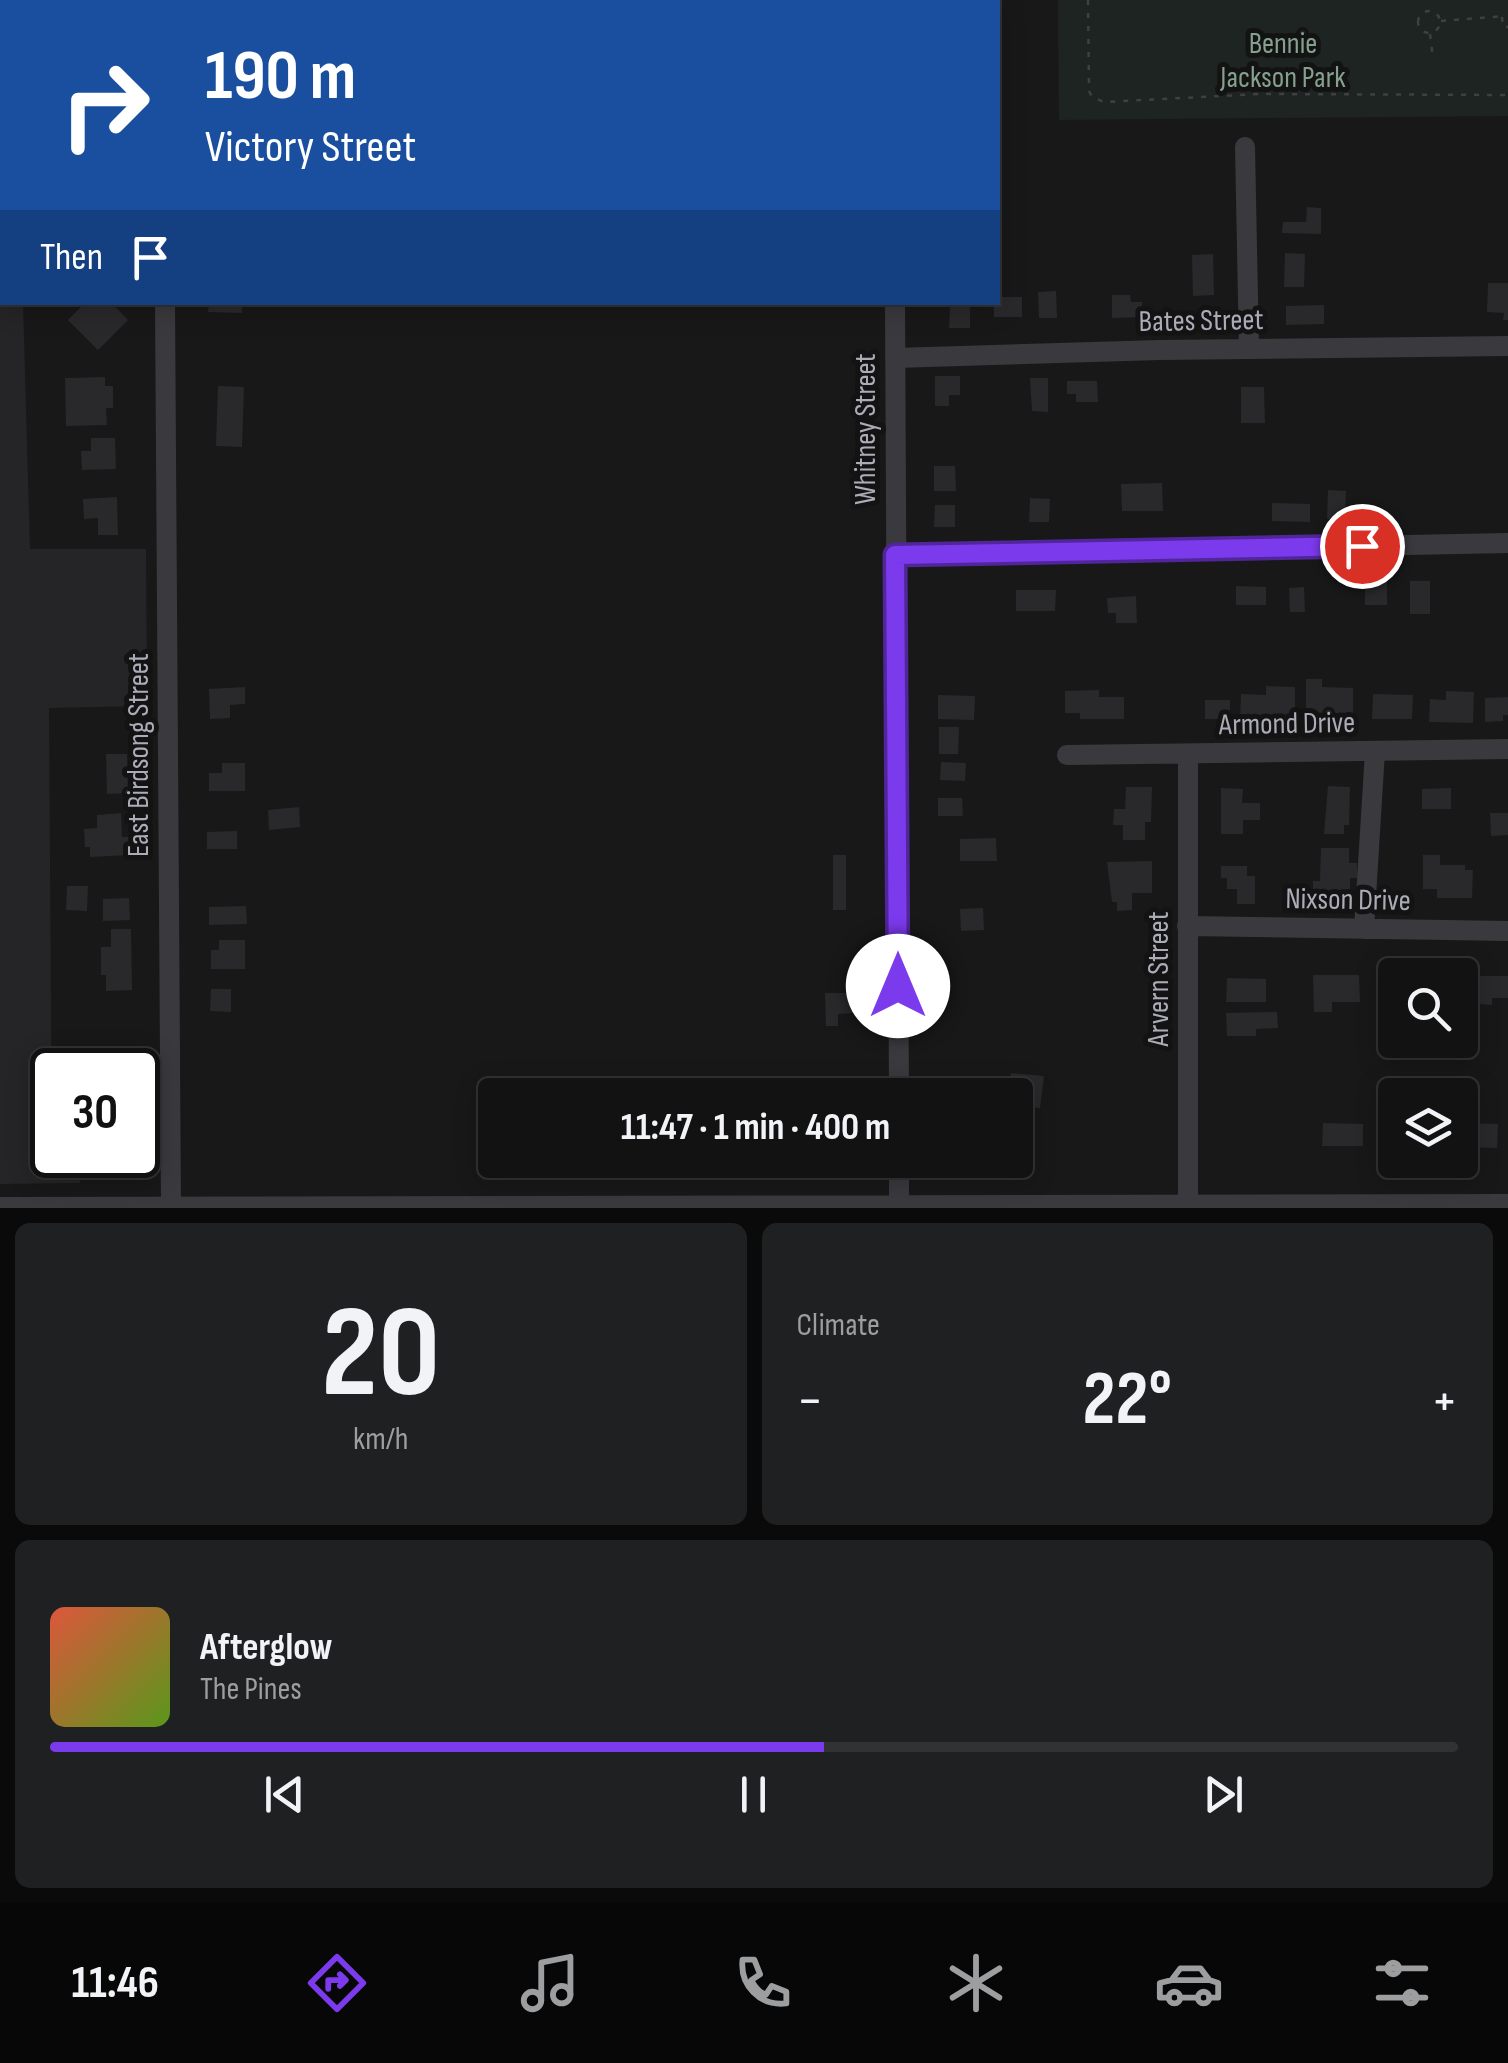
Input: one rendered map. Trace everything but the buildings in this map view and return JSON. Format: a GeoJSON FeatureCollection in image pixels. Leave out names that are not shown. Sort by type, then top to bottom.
{"type":"FeatureCollection","features":[{"type":"Feature","properties":{"kind":"street"},"geometry":{"type":"LineString","coordinates":[[1246,147],[1249,349]]}},
{"type":"Feature","properties":{"kind":"street","name":"East Birdsong Street"},"geometry":{"type":"LineString","coordinates":[[165,305],[171,1206]]}},
{"type":"Feature","properties":{"kind":"street","name":"Whitney Street"},"geometry":{"type":"LineString","coordinates":[[894,305],[898,1078]]}},
{"type":"Feature","properties":{"kind":"street","name":"Bates Street"},"geometry":{"type":"LineString","coordinates":[[895,358],[1508,346]]}},
{"type":"Feature","properties":{"kind":"street"},"geometry":{"type":"LineString","coordinates":[[895,555],[1508,543]]}},
{"type":"Feature","properties":{"kind":"street","name":"Armond Drive"},"geometry":{"type":"LineString","coordinates":[[1067,754],[1508,749]]}},
{"type":"Feature","properties":{"kind":"street"},"geometry":{"type":"LineString","coordinates":[[1364,929],[1375,752]]}},
{"type":"Feature","properties":{"kind":"street","name":"Arvern Street"},"geometry":{"type":"LineString","coordinates":[[1188,754],[1188,1203]]}},
{"type":"Feature","properties":{"kind":"street","name":"Nixson Drive"},"geometry":{"type":"LineString","coordinates":[[1188,926],[1508,931]]}},
{"type":"Feature","properties":{"kind":"street"},"geometry":{"type":"LineString","coordinates":[[899,1178],[899,1203]]}},
{"type":"Feature","properties":{"kind":"street"},"geometry":{"type":"LineString","coordinates":[[0,1207],[1508,1204]]}},
{"type":"Feature","properties":{"kind":"path"},"geometry":{"type":"LineString","coordinates":[[1088,0],[1089,92],[1104,102],[1243,94],[1508,95]]}},
{"type":"Feature","properties":{"kind":"path"},"geometry":{"type":"LineString","coordinates":[[1428,0],[1429,11]]}},
{"type":"Feature","properties":{"kind":"path"},"geometry":{"type":"LineString","coordinates":[[1429,11],[1436,13],[1440,21],[1437,30],[1430,32],[1423,31],[1418,22],[1422,13],[1429,11]]}},
{"type":"Feature","properties":{"kind":"path"},"geometry":{"type":"LineString","coordinates":[[1440,21],[1503,16],[1503,28],[1508,27]]}},
{"type":"Feature","properties":{"kind":"path"},"geometry":{"type":"LineString","coordinates":[[1430,32],[1433,58]]}},
{"type":"Feature","properties":{"kind":"shaded area"},"geometry":{"type":"Polygon","coordinates":[[[0,305],[23,305],[30,549],[146,549],[147,706],[49,708],[51,1048],[30,1048],[30,1178],[80,1178],[80,1183],[0,1184],[0,305]]]}},
{"type":"Feature","properties":{"kind":"green space","name":"Bennie Jackson Park"},"geometry":{"type":"Polygon","coordinates":[[[1058,0],[1508,0],[1508,116],[1059,120],[1058,0]]]}},
{"type":"Feature","properties":{"kind":"route"},"geometry":{"type":"LineString","coordinates":[[898,986],[895,555],[1362,546]]}}]}
